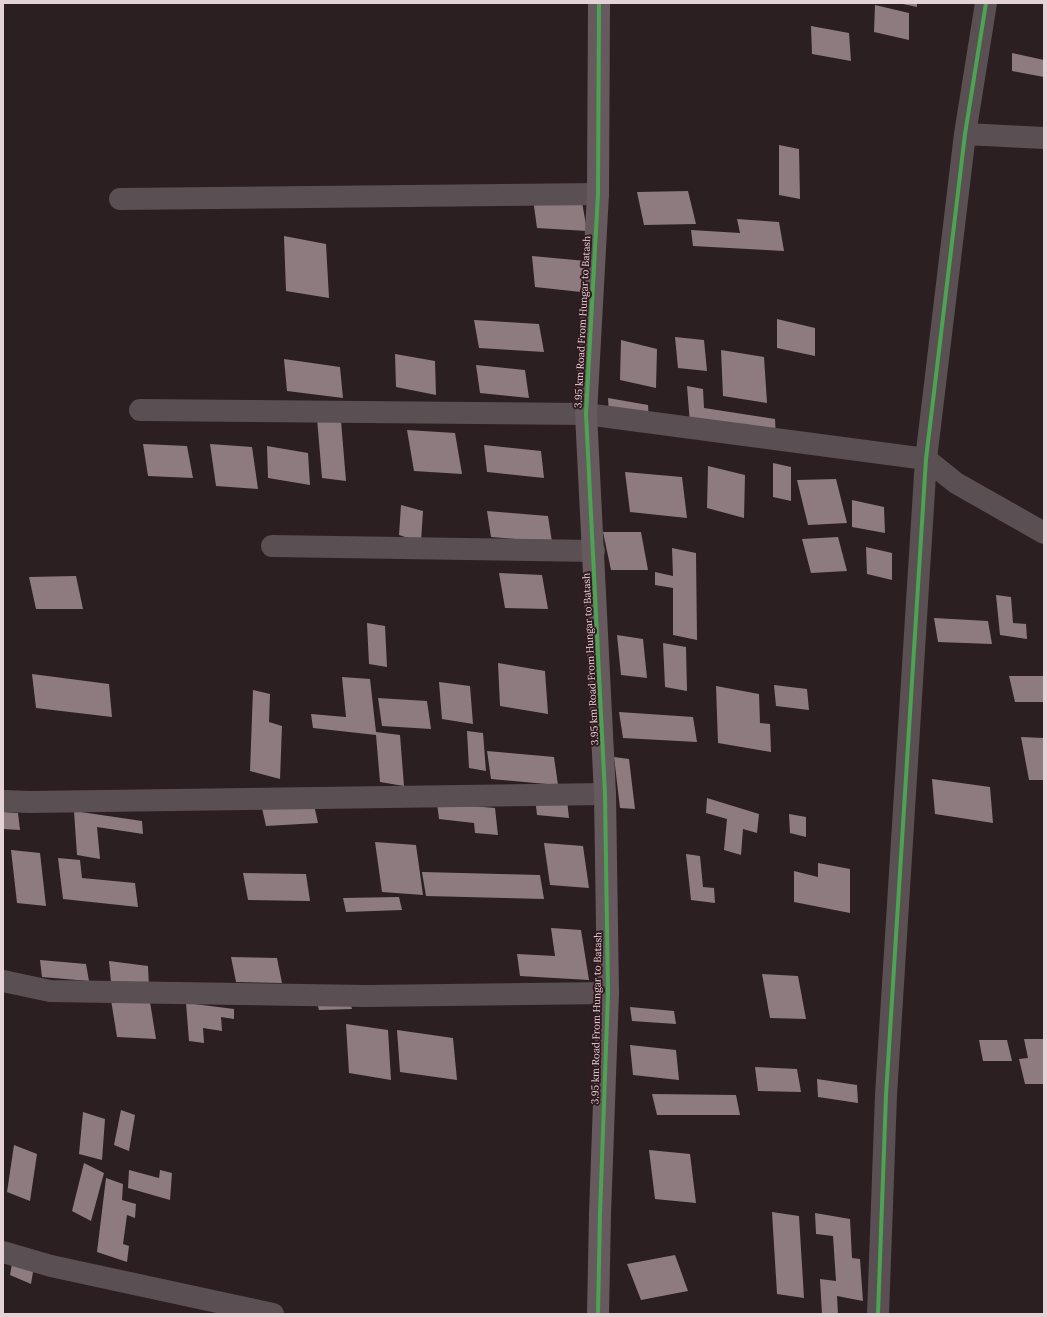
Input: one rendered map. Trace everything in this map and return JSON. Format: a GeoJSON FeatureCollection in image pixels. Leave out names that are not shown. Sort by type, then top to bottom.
{"type":"FeatureCollection","features":[{"type":"Feature","properties":{"kind":"street","name":"3.95 km Road From Hungar to Batash"},"geometry":{"type":"LineString","coordinates":[[598,1314],[608,993],[605,794],[586,414],[598,194],[599,3]]}},
{"type":"Feature","properties":{"kind":"street"},"geometry":{"type":"LineString","coordinates":[[878,1314],[886,1095],[926,459],[965,134],[986,3]]}},
{"type":"Feature","properties":{"kind":"street"},"geometry":{"type":"LineString","coordinates":[[965,134],[1044,138]]}},
{"type":"Feature","properties":{"kind":"street"},"geometry":{"type":"LineString","coordinates":[[120,199],[598,194]]}},
{"type":"Feature","properties":{"kind":"street"},"geometry":{"type":"LineString","coordinates":[[140,410],[586,414],[926,459],[956,483],[1044,533]]}},
{"type":"Feature","properties":{"kind":"street"},"geometry":{"type":"LineString","coordinates":[[272,546],[594,551]]}},
{"type":"Feature","properties":{"kind":"street"},"geometry":{"type":"LineString","coordinates":[[3,800],[605,794]]}},
{"type":"Feature","properties":{"kind":"street"},"geometry":{"type":"LineString","coordinates":[[3,981],[50,991],[366,996],[608,993]]}},
{"type":"Feature","properties":{"kind":"street"},"geometry":{"type":"LineString","coordinates":[[3,1252],[51,1266],[273,1314]]}},
{"type":"Feature","properties":{"kind":"building"},"geometry":{"type":"Polygon","coordinates":[[[917,3],[917,7],[903,4],[917,3]]]}},
{"type":"Feature","properties":{"kind":"building"},"geometry":{"type":"Polygon","coordinates":[[[875,5],[909,13],[909,40],[874,32],[875,5]]]}},
{"type":"Feature","properties":{"kind":"building"},"geometry":{"type":"Polygon","coordinates":[[[811,26],[849,33],[851,61],[812,54],[811,26]]]}},
{"type":"Feature","properties":{"kind":"building"},"geometry":{"type":"Polygon","coordinates":[[[1012,53],[1044,60],[1044,77],[1012,71],[1012,53]]]}},
{"type":"Feature","properties":{"kind":"building"},"geometry":{"type":"Polygon","coordinates":[[[779,145],[799,149],[800,199],[779,195],[779,145]]]}},
{"type":"Feature","properties":{"kind":"building"},"geometry":{"type":"Polygon","coordinates":[[[688,191],[696,224],[644,225],[637,192],[688,191]]]}},
{"type":"Feature","properties":{"kind":"building"},"geometry":{"type":"Polygon","coordinates":[[[533,199],[582,202],[587,231],[537,228],[533,199]]]}},
{"type":"Feature","properties":{"kind":"building"},"geometry":{"type":"Polygon","coordinates":[[[737,219],[779,222],[784,251],[693,246],[691,230],[740,233],[737,219]]]}},
{"type":"Feature","properties":{"kind":"building"},"geometry":{"type":"Polygon","coordinates":[[[284,236],[326,244],[329,298],[286,291],[284,236]]]}},
{"type":"Feature","properties":{"kind":"building"},"geometry":{"type":"Polygon","coordinates":[[[532,256],[586,261],[590,293],[535,287],[532,256]]]}},
{"type":"Feature","properties":{"kind":"building"},"geometry":{"type":"Polygon","coordinates":[[[777,319],[815,328],[815,356],[777,348],[777,319]]]}},
{"type":"Feature","properties":{"kind":"building"},"geometry":{"type":"Polygon","coordinates":[[[474,320],[539,324],[544,352],[479,348],[474,320]]]}},
{"type":"Feature","properties":{"kind":"building"},"geometry":{"type":"Polygon","coordinates":[[[675,337],[704,340],[707,371],[678,368],[675,337]]]}},
{"type":"Feature","properties":{"kind":"building"},"geometry":{"type":"Polygon","coordinates":[[[621,340],[657,349],[656,388],[620,380],[621,340]]]}},
{"type":"Feature","properties":{"kind":"building"},"geometry":{"type":"Polygon","coordinates":[[[721,350],[764,357],[767,403],[723,396],[721,350]]]}},
{"type":"Feature","properties":{"kind":"building"},"geometry":{"type":"Polygon","coordinates":[[[395,354],[435,361],[436,395],[396,387],[395,354]]]}},
{"type":"Feature","properties":{"kind":"building"},"geometry":{"type":"Polygon","coordinates":[[[284,359],[340,367],[343,398],[287,391],[284,359]]]}},
{"type":"Feature","properties":{"kind":"building"},"geometry":{"type":"Polygon","coordinates":[[[476,365],[525,370],[529,398],[480,393],[476,365]]]}},
{"type":"Feature","properties":{"kind":"building"},"geometry":{"type":"Polygon","coordinates":[[[687,386],[703,389],[704,408],[775,419],[776,438],[690,424],[687,386]]]}},
{"type":"Feature","properties":{"kind":"building"},"geometry":{"type":"Polygon","coordinates":[[[608,398],[648,405],[649,421],[609,414],[608,398]]]}},
{"type":"Feature","properties":{"kind":"building"},"geometry":{"type":"Polygon","coordinates":[[[317,418],[341,421],[346,481],[322,478],[317,418]]]}},
{"type":"Feature","properties":{"kind":"building"},"geometry":{"type":"Polygon","coordinates":[[[407,430],[455,433],[462,474],[414,471],[407,430]]]}},
{"type":"Feature","properties":{"kind":"building"},"geometry":{"type":"Polygon","coordinates":[[[143,444],[187,446],[193,478],[148,476],[143,444]]]}},
{"type":"Feature","properties":{"kind":"building"},"geometry":{"type":"Polygon","coordinates":[[[210,444],[252,447],[258,489],[216,486],[210,444]]]}},
{"type":"Feature","properties":{"kind":"building"},"geometry":{"type":"Polygon","coordinates":[[[484,445],[541,451],[544,478],[487,472],[484,445]]]}},
{"type":"Feature","properties":{"kind":"building"},"geometry":{"type":"Polygon","coordinates":[[[267,446],[308,453],[310,485],[268,478],[267,446]]]}},
{"type":"Feature","properties":{"kind":"building"},"geometry":{"type":"Polygon","coordinates":[[[773,463],[791,467],[791,501],[773,497],[773,463]]]}},
{"type":"Feature","properties":{"kind":"building"},"geometry":{"type":"Polygon","coordinates":[[[708,466],[745,475],[744,518],[707,508],[708,466]]]}},
{"type":"Feature","properties":{"kind":"building"},"geometry":{"type":"Polygon","coordinates":[[[625,472],[682,477],[687,518],[630,512],[625,472]]]}},
{"type":"Feature","properties":{"kind":"building"},"geometry":{"type":"Polygon","coordinates":[[[836,479],[847,523],[808,525],[797,480],[836,479]]]}},
{"type":"Feature","properties":{"kind":"building"},"geometry":{"type":"Polygon","coordinates":[[[852,500],[884,507],[885,533],[852,527],[852,500]]]}},
{"type":"Feature","properties":{"kind":"building"},"geometry":{"type":"Polygon","coordinates":[[[401,505],[423,511],[421,542],[399,535],[401,505]]]}},
{"type":"Feature","properties":{"kind":"building"},"geometry":{"type":"Polygon","coordinates":[[[487,511],[548,516],[552,542],[491,537],[487,511]]]}},
{"type":"Feature","properties":{"kind":"building"},"geometry":{"type":"Polygon","coordinates":[[[603,532],[641,532],[648,570],[611,570],[603,532]]]}},
{"type":"Feature","properties":{"kind":"building"},"geometry":{"type":"Polygon","coordinates":[[[838,537],[847,571],[811,573],[802,539],[838,537]]]}},
{"type":"Feature","properties":{"kind":"building"},"geometry":{"type":"Polygon","coordinates":[[[866,547],[892,553],[892,580],[867,574],[866,547]]]}},
{"type":"Feature","properties":{"kind":"building"},"geometry":{"type":"Polygon","coordinates":[[[672,548],[696,553],[697,640],[673,635],[673,588],[655,585],[655,572],[673,576],[672,548]]]}},
{"type":"Feature","properties":{"kind":"building"},"geometry":{"type":"Polygon","coordinates":[[[499,573],[542,575],[548,609],[505,608],[499,573]]]}},
{"type":"Feature","properties":{"kind":"building"},"geometry":{"type":"Polygon","coordinates":[[[76,576],[83,609],[36,609],[29,577],[76,576]]]}},
{"type":"Feature","properties":{"kind":"building"},"geometry":{"type":"Polygon","coordinates":[[[996,595],[1011,597],[1013,623],[1026,624],[1027,639],[1000,635],[996,595]]]}},
{"type":"Feature","properties":{"kind":"building"},"geometry":{"type":"Polygon","coordinates":[[[934,618],[988,621],[992,644],[938,642],[934,618]]]}},
{"type":"Feature","properties":{"kind":"building"},"geometry":{"type":"Polygon","coordinates":[[[367,623],[385,626],[387,667],[369,664],[367,623]]]}},
{"type":"Feature","properties":{"kind":"building"},"geometry":{"type":"Polygon","coordinates":[[[617,635],[643,639],[647,678],[621,675],[617,635]]]}},
{"type":"Feature","properties":{"kind":"building"},"geometry":{"type":"Polygon","coordinates":[[[663,643],[686,647],[687,691],[665,687],[663,643]]]}},
{"type":"Feature","properties":{"kind":"building"},"geometry":{"type":"Polygon","coordinates":[[[498,663],[545,671],[548,714],[500,706],[498,663]]]}},
{"type":"Feature","properties":{"kind":"building"},"geometry":{"type":"Polygon","coordinates":[[[32,674],[109,684],[112,717],[36,708],[32,674]]]}},
{"type":"Feature","properties":{"kind":"building"},"geometry":{"type":"Polygon","coordinates":[[[1009,676],[1044,676],[1044,702],[1015,702],[1009,676]]]}},
{"type":"Feature","properties":{"kind":"building"},"geometry":{"type":"Polygon","coordinates":[[[342,677],[370,679],[376,732],[400,735],[404,786],[380,782],[376,735],[313,728],[311,714],[346,717],[342,677]]]}},
{"type":"Feature","properties":{"kind":"building"},"geometry":{"type":"Polygon","coordinates":[[[439,682],[470,686],[473,724],[442,719],[439,682]]]}},
{"type":"Feature","properties":{"kind":"building"},"geometry":{"type":"Polygon","coordinates":[[[774,685],[807,689],[809,710],[776,706],[774,685]]]}},
{"type":"Feature","properties":{"kind":"building"},"geometry":{"type":"Polygon","coordinates":[[[716,686],[759,694],[760,723],[770,724],[771,752],[718,743],[716,686]]]}},
{"type":"Feature","properties":{"kind":"building"},"geometry":{"type":"Polygon","coordinates":[[[253,690],[270,694],[269,722],[282,726],[280,779],[250,771],[253,690]]]}},
{"type":"Feature","properties":{"kind":"building"},"geometry":{"type":"Polygon","coordinates":[[[378,698],[427,701],[431,729],[382,726],[378,698]]]}},
{"type":"Feature","properties":{"kind":"building"},"geometry":{"type":"Polygon","coordinates":[[[619,712],[693,717],[697,742],[623,738],[619,712]]]}},
{"type":"Feature","properties":{"kind":"building"},"geometry":{"type":"Polygon","coordinates":[[[467,731],[483,733],[486,771],[469,768],[467,731]]]}},
{"type":"Feature","properties":{"kind":"building"},"geometry":{"type":"Polygon","coordinates":[[[1021,737],[1044,738],[1044,780],[1029,780],[1021,737]]]}},
{"type":"Feature","properties":{"kind":"building"},"geometry":{"type":"Polygon","coordinates":[[[487,751],[554,757],[558,785],[491,779],[487,751]]]}},
{"type":"Feature","properties":{"kind":"building"},"geometry":{"type":"Polygon","coordinates":[[[614,757],[629,759],[635,809],[620,808],[614,757]]]}},
{"type":"Feature","properties":{"kind":"building"},"geometry":{"type":"Polygon","coordinates":[[[932,779],[990,787],[993,823],[935,814],[932,779]]]}},
{"type":"Feature","properties":{"kind":"building"},"geometry":{"type":"Polygon","coordinates":[[[535,798],[567,800],[569,818],[537,815],[535,798]]]}},
{"type":"Feature","properties":{"kind":"building"},"geometry":{"type":"Polygon","coordinates":[[[707,798],[759,814],[757,833],[743,829],[741,855],[724,850],[727,819],[706,813],[707,798]]]}},
{"type":"Feature","properties":{"kind":"building"},"geometry":{"type":"Polygon","coordinates":[[[437,803],[495,808],[498,835],[475,833],[474,823],[439,819],[437,803]]]}},
{"type":"Feature","properties":{"kind":"building"},"geometry":{"type":"Polygon","coordinates":[[[314,805],[318,823],[266,826],[262,808],[314,805]]]}},
{"type":"Feature","properties":{"kind":"building"},"geometry":{"type":"Polygon","coordinates":[[[74,811],[142,821],[143,834],[97,827],[100,859],[77,855],[74,811]]]}},
{"type":"Feature","properties":{"kind":"building"},"geometry":{"type":"Polygon","coordinates":[[[3,812],[18,813],[20,830],[3,829],[3,812]]]}},
{"type":"Feature","properties":{"kind":"building"},"geometry":{"type":"Polygon","coordinates":[[[789,814],[806,817],[806,837],[790,833],[789,814]]]}},
{"type":"Feature","properties":{"kind":"building"},"geometry":{"type":"Polygon","coordinates":[[[375,842],[416,845],[423,895],[382,892],[375,842]]]}},
{"type":"Feature","properties":{"kind":"building"},"geometry":{"type":"Polygon","coordinates":[[[544,843],[583,846],[589,888],[550,885],[544,843]]]}},
{"type":"Feature","properties":{"kind":"building"},"geometry":{"type":"Polygon","coordinates":[[[11,850],[40,853],[46,906],[17,903],[11,850]]]}},
{"type":"Feature","properties":{"kind":"building"},"geometry":{"type":"Polygon","coordinates":[[[686,854],[700,856],[703,887],[714,888],[715,903],[691,900],[686,854]]]}},
{"type":"Feature","properties":{"kind":"building"},"geometry":{"type":"Polygon","coordinates":[[[58,858],[80,860],[82,878],[135,883],[138,907],[63,899],[58,858]]]}},
{"type":"Feature","properties":{"kind":"building"},"geometry":{"type":"Polygon","coordinates":[[[818,863],[850,869],[850,913],[794,902],[794,871],[818,877],[818,863]]]}},
{"type":"Feature","properties":{"kind":"building"},"geometry":{"type":"Polygon","coordinates":[[[422,872],[540,875],[544,899],[426,896],[422,872]]]}},
{"type":"Feature","properties":{"kind":"building"},"geometry":{"type":"Polygon","coordinates":[[[243,873],[306,874],[310,901],[248,900],[243,873]]]}},
{"type":"Feature","properties":{"kind":"building"},"geometry":{"type":"Polygon","coordinates":[[[399,897],[402,910],[346,912],[343,898],[399,897]]]}},
{"type":"Feature","properties":{"kind":"building"},"geometry":{"type":"Polygon","coordinates":[[[551,928],[581,930],[589,980],[520,976],[517,954],[555,956],[551,928]]]}},
{"type":"Feature","properties":{"kind":"building"},"geometry":{"type":"Polygon","coordinates":[[[231,957],[277,958],[282,983],[236,982],[231,957]]]}},
{"type":"Feature","properties":{"kind":"building"},"geometry":{"type":"Polygon","coordinates":[[[40,960],[86,964],[89,981],[42,977],[40,960]]]}},
{"type":"Feature","properties":{"kind":"building"},"geometry":{"type":"Polygon","coordinates":[[[109,961],[148,966],[149,987],[111,982],[109,961]]]}},
{"type":"Feature","properties":{"kind":"building"},"geometry":{"type":"Polygon","coordinates":[[[762,974],[798,976],[806,1019],[770,1018],[762,974]]]}},
{"type":"Feature","properties":{"kind":"building"},"geometry":{"type":"Polygon","coordinates":[[[349,998],[352,1009],[319,1010],[316,999],[349,998]]]}},
{"type":"Feature","properties":{"kind":"building"},"geometry":{"type":"Polygon","coordinates":[[[111,1000],[150,1002],[156,1039],[117,1037],[111,1000]]]}},
{"type":"Feature","properties":{"kind":"building"},"geometry":{"type":"Polygon","coordinates":[[[186,1003],[234,1009],[234,1019],[221,1017],[222,1031],[203,1028],[204,1043],[189,1041],[186,1003]]]}},
{"type":"Feature","properties":{"kind":"building"},"geometry":{"type":"Polygon","coordinates":[[[630,1007],[674,1011],[676,1024],[632,1021],[630,1007]]]}},
{"type":"Feature","properties":{"kind":"building"},"geometry":{"type":"Polygon","coordinates":[[[346,1024],[388,1030],[391,1080],[349,1073],[346,1024]]]}},
{"type":"Feature","properties":{"kind":"building"},"geometry":{"type":"Polygon","coordinates":[[[397,1030],[453,1038],[457,1080],[400,1072],[397,1030]]]}},
{"type":"Feature","properties":{"kind":"building"},"geometry":{"type":"Polygon","coordinates":[[[1024,1039],[1044,1039],[1044,1084],[1025,1084],[1019,1059],[1028,1058],[1024,1039]]]}},
{"type":"Feature","properties":{"kind":"building"},"geometry":{"type":"Polygon","coordinates":[[[979,1040],[1007,1040],[1012,1061],[983,1061],[979,1040]]]}},
{"type":"Feature","properties":{"kind":"building"},"geometry":{"type":"Polygon","coordinates":[[[630,1045],[676,1050],[679,1080],[633,1075],[630,1045]]]}},
{"type":"Feature","properties":{"kind":"building"},"geometry":{"type":"Polygon","coordinates":[[[755,1067],[797,1069],[801,1092],[758,1091],[755,1067]]]}},
{"type":"Feature","properties":{"kind":"building"},"geometry":{"type":"Polygon","coordinates":[[[817,1079],[857,1085],[858,1103],[818,1097],[817,1079]]]}},
{"type":"Feature","properties":{"kind":"building"},"geometry":{"type":"Polygon","coordinates":[[[652,1094],[736,1095],[740,1115],[657,1115],[652,1094]]]}},
{"type":"Feature","properties":{"kind":"building"},"geometry":{"type":"Polygon","coordinates":[[[121,1110],[135,1115],[129,1151],[114,1145],[121,1110]]]}},
{"type":"Feature","properties":{"kind":"building"},"geometry":{"type":"Polygon","coordinates":[[[83,1112],[105,1119],[102,1160],[79,1154],[83,1112]]]}},
{"type":"Feature","properties":{"kind":"building"},"geometry":{"type":"Polygon","coordinates":[[[14,1145],[37,1154],[30,1201],[7,1192],[14,1145]]]}},
{"type":"Feature","properties":{"kind":"building"},"geometry":{"type":"Polygon","coordinates":[[[649,1150],[690,1154],[696,1203],[655,1199],[649,1150]]]}},
{"type":"Feature","properties":{"kind":"building"},"geometry":{"type":"Polygon","coordinates":[[[84,1163],[104,1173],[91,1221],[72,1211],[84,1163]]]}},
{"type":"Feature","properties":{"kind":"building"},"geometry":{"type":"Polygon","coordinates":[[[129,1170],[159,1178],[160,1170],[172,1173],[170,1200],[128,1188],[129,1170]]]}},
{"type":"Feature","properties":{"kind":"building"},"geometry":{"type":"Polygon","coordinates":[[[106,1178],[123,1184],[122,1200],[136,1204],[135,1218],[127,1215],[123,1244],[129,1246],[127,1262],[97,1252],[106,1178]]]}},
{"type":"Feature","properties":{"kind":"building"},"geometry":{"type":"Polygon","coordinates":[[[772,1212],[799,1216],[804,1298],[777,1294],[772,1212]]]}},
{"type":"Feature","properties":{"kind":"building"},"geometry":{"type":"Polygon","coordinates":[[[815,1213],[850,1219],[852,1258],[860,1259],[863,1301],[837,1296],[838,1314],[822,1314],[820,1279],[836,1281],[833,1236],[816,1234],[815,1213]]]}},
{"type":"Feature","properties":{"kind":"building"},"geometry":{"type":"Polygon","coordinates":[[[675,1255],[688,1291],[641,1300],[627,1264],[675,1255]]]}},
{"type":"Feature","properties":{"kind":"building"},"geometry":{"type":"Polygon","coordinates":[[[13,1258],[34,1266],[31,1284],[10,1275],[13,1258]]]}},
{"type":"Feature","properties":{"kind":"cycle path"},"geometry":{"type":"LineString","coordinates":[[598,1314],[608,993],[605,794],[586,414],[598,194],[599,3]]}},
{"type":"Feature","properties":{"kind":"cycle path"},"geometry":{"type":"LineString","coordinates":[[878,1314],[886,1095],[926,459],[965,134],[986,3]]}}]}
